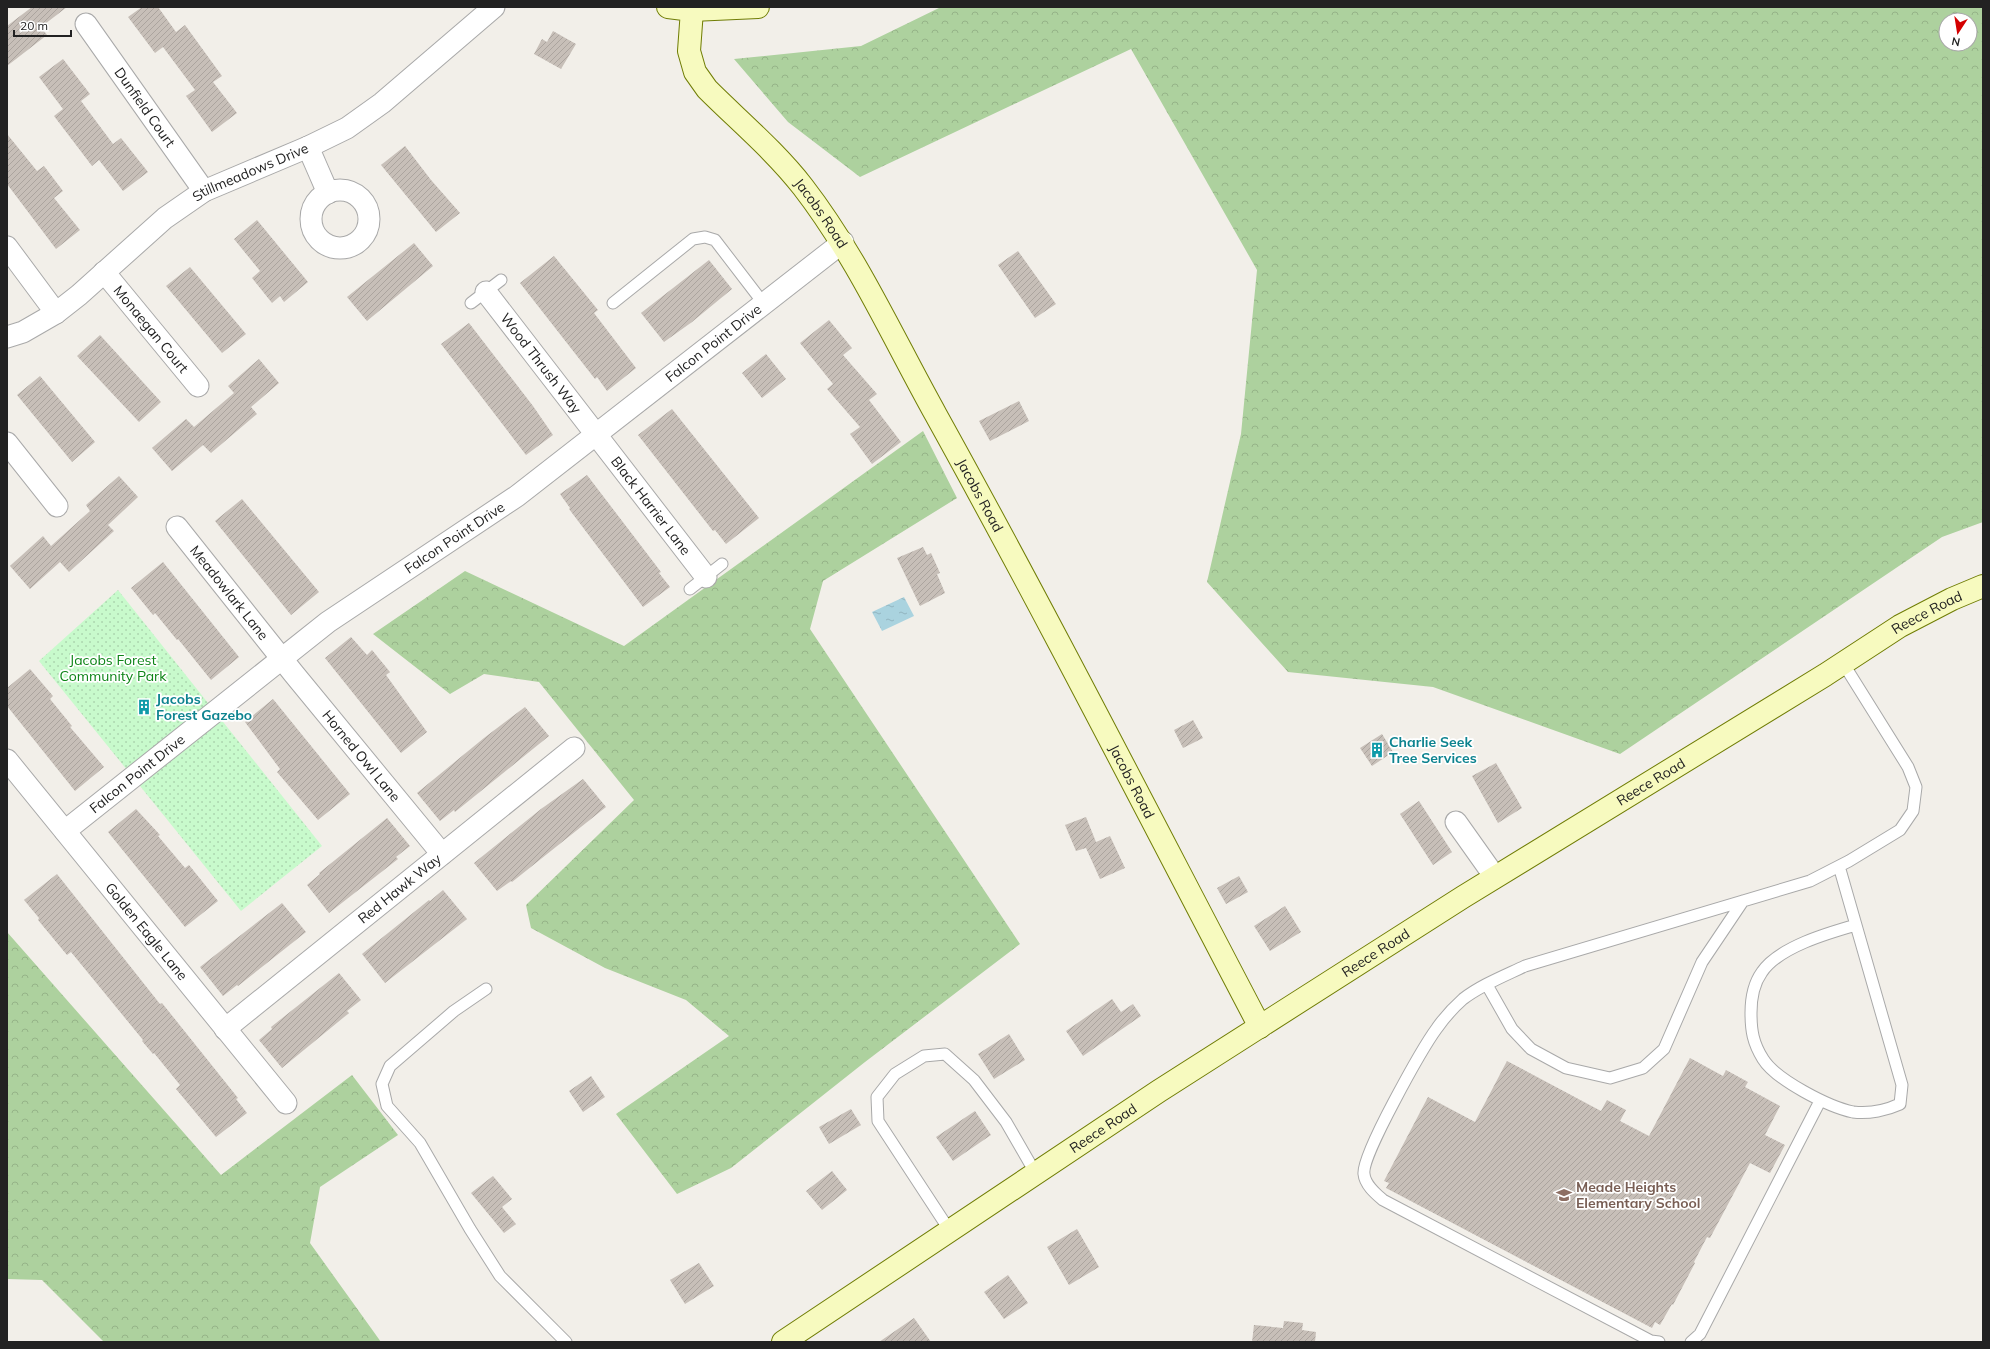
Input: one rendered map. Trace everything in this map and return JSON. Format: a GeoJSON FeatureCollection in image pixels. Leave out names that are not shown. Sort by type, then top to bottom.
{"type":"FeatureCollection","features":[{"type":"Feature","properties":{"kind":"main road"},"geometry":{"type":"LineString","coordinates":[[668,7],[692,10],[758,7]]}},
{"type":"Feature","properties":{"kind":"main road","name":"Jacobs Road"},"geometry":{"type":"LineString","coordinates":[[692,10],[689,51],[695,72],[707,89],[800,184],[843,242],[986,503],[1260,1027]]}},
{"type":"Feature","properties":{"kind":"main road","name":"Reece Road"},"geometry":{"type":"LineString","coordinates":[[783,1342],[1159,1091],[1495,877],[1843,663],[1900,626],[1952,599],[1983,586]]}},
{"type":"Feature","properties":{"kind":"street","name":"Stillmeadows Drive"},"geometry":{"type":"LineString","coordinates":[[7,337],[23,332],[56,313],[165,218],[204,191],[308,147],[347,128],[382,103],[494,7]]}},
{"type":"Feature","properties":{"kind":"street","name":"Dunfield Court"},"geometry":{"type":"LineString","coordinates":[[86,24],[204,191]]}},
{"type":"Feature","properties":{"kind":"street"},"geometry":{"type":"LineString","coordinates":[[308,147],[328,193]]}},
{"type":"Feature","properties":{"kind":"street","name":"Falcon Point Drive"},"geometry":{"type":"LineString","coordinates":[[65,831],[328,622],[517,496],[843,242]]}},
{"type":"Feature","properties":{"kind":"street"},"geometry":{"type":"LineString","coordinates":[[7,247],[56,313]]}},
{"type":"Feature","properties":{"kind":"street","name":"Monaegan Court"},"geometry":{"type":"LineString","coordinates":[[104,272],[198,386]]}},
{"type":"Feature","properties":{"kind":"street","name":"Wood Thrush Way"},"geometry":{"type":"LineString","coordinates":[[486,292],[598,434]]}},
{"type":"Feature","properties":{"kind":"street","name":"Black Harrier Lane"},"geometry":{"type":"LineString","coordinates":[[598,434],[714,570]]}},
{"type":"Feature","properties":{"kind":"street"},"geometry":{"type":"LineString","coordinates":[[7,443],[57,506]]}},
{"type":"Feature","properties":{"kind":"street","name":"Meadowlark Lane"},"geometry":{"type":"LineString","coordinates":[[177,527],[282,658]]}},
{"type":"Feature","properties":{"kind":"street","name":"Horned Owl Lane"},"geometry":{"type":"LineString","coordinates":[[282,658],[442,854]]}},
{"type":"Feature","properties":{"kind":"street","name":"Red Hawk Way"},"geometry":{"type":"LineString","coordinates":[[225,1029],[574,748]]}},
{"type":"Feature","properties":{"kind":"street","name":"Golden Eagle Lane"},"geometry":{"type":"LineString","coordinates":[[7,760],[286,1104]]}},
{"type":"Feature","properties":{"kind":"street"},"geometry":{"type":"LineString","coordinates":[[1456,822],[1495,877]]}},
{"type":"Feature","properties":{"kind":"lane"},"geometry":{"type":"LineString","coordinates":[[613,303],[693,239],[705,237],[715,240],[764,304]]}},
{"type":"Feature","properties":{"kind":"lane"},"geometry":{"type":"LineString","coordinates":[[690,589],[714,570]]}},
{"type":"Feature","properties":{"kind":"lane"},"geometry":{"type":"LineString","coordinates":[[1659,1342],[1651,1341],[1383,1200],[1371,1189],[1364,1174],[1367,1155],[1416,1061],[1437,1027],[1463,999],[1486,984],[1525,966],[1810,881],[1839,866],[1900,830],[1913,811],[1916,787],[1908,767],[1843,663]]}},
{"type":"Feature","properties":{"kind":"lane"},"geometry":{"type":"LineString","coordinates":[[1839,866],[1856,925],[1902,1085],[1900,1104],[1886,1110],[1854,1112],[1820,1101],[1788,1082],[1763,1060],[1751,1033],[1751,999],[1762,972],[1783,953],[1836,931],[1856,925]]}},
{"type":"Feature","properties":{"kind":"lane"},"geometry":{"type":"LineString","coordinates":[[1486,984],[1512,1029],[1531,1049],[1566,1068],[1610,1078],[1643,1068],[1664,1049],[1702,962],[1743,901]]}},
{"type":"Feature","properties":{"kind":"lane"},"geometry":{"type":"LineString","coordinates":[[486,989],[454,1011],[390,1066],[382,1084],[387,1106],[420,1143],[470,1229],[500,1276],[566,1342]]}},
{"type":"Feature","properties":{"kind":"lane"},"geometry":{"type":"LineString","coordinates":[[950,1231],[878,1121],[877,1097],[895,1074],[924,1056],[945,1054],[974,1080],[1006,1122],[1036,1174]]}},
{"type":"Feature","properties":{"kind":"lane"},"geometry":{"type":"LineString","coordinates":[[1691,1342],[1700,1334],[1820,1101]]}},
{"type":"Feature","properties":{"kind":"green space"},"geometry":{"type":"Polygon","coordinates":[[[941,7],[1983,7],[1983,522],[1942,537],[1620,754],[1433,687],[1288,672],[1207,582],[1241,434],[1257,270],[1131,49],[860,177],[788,122],[734,59],[861,46],[941,7]]]}},
{"type":"Feature","properties":{"kind":"green space"},"geometry":{"type":"Polygon","coordinates":[[[923,431],[957,498],[823,581],[810,629],[1020,944],[865,1062],[731,1168],[677,1194],[616,1114],[729,1036],[686,1000],[605,968],[531,928],[526,905],[634,800],[539,682],[484,674],[450,694],[373,634],[465,571],[624,646],[923,431]]]}},
{"type":"Feature","properties":{"kind":"green space","name":"Jacobs Forest Community Park"},"geometry":{"type":"Polygon","coordinates":[[[118,590],[322,846],[241,911],[39,661],[118,590]]]}},
{"type":"Feature","properties":{"kind":"green space"},"geometry":{"type":"Polygon","coordinates":[[[7,932],[221,1175],[352,1075],[398,1135],[320,1187],[310,1243],[381,1342],[104,1342],[42,1280],[7,1279],[7,932]]]}},
{"type":"Feature","properties":{"kind":"water"},"geometry":{"type":"Polygon","coordinates":[[[904,597],[914,616],[882,631],[872,612],[904,597]]]}},
{"type":"Feature","properties":{"kind":"building"},"geometry":{"type":"Polygon","coordinates":[[[32,7],[67,7],[41,27],[47,35],[7,66],[7,26],[32,7]]]}},
{"type":"Feature","properties":{"kind":"building"},"geometry":{"type":"Polygon","coordinates":[[[142,7],[158,7],[176,32],[185,25],[222,76],[213,82],[237,113],[212,132],[186,96],[195,90],[163,47],[155,53],[128,17],[142,7]]]}},
{"type":"Feature","properties":{"kind":"building"},"geometry":{"type":"Polygon","coordinates":[[[553,31],[576,44],[561,69],[534,54],[542,39],[547,42],[553,31]]]}},
{"type":"Feature","properties":{"kind":"building"},"geometry":{"type":"Polygon","coordinates":[[[63,59],[90,94],[81,101],[113,144],[121,138],[148,172],[123,191],[99,160],[92,166],[54,116],[63,109],[39,77],[63,59]]]}},
{"type":"Feature","properties":{"kind":"building"},"geometry":{"type":"Polygon","coordinates":[[[7,134],[37,171],[44,166],[63,191],[54,198],[80,230],[56,249],[7,184],[7,134]]]}},
{"type":"Feature","properties":{"kind":"building"},"geometry":{"type":"Polygon","coordinates":[[[405,146],[431,180],[460,213],[436,232],[381,165],[405,146]]]}},
{"type":"Feature","properties":{"kind":"building"},"geometry":{"type":"Polygon","coordinates":[[[257,220],[308,282],[284,302],[280,296],[272,303],[252,278],[260,271],[234,239],[257,220]]]}},
{"type":"Feature","properties":{"kind":"building"},"geometry":{"type":"Polygon","coordinates":[[[414,243],[433,266],[367,321],[347,297],[414,243]]]}},
{"type":"Feature","properties":{"kind":"building"},"geometry":{"type":"Polygon","coordinates":[[[1018,251],[1056,304],[1035,318],[998,265],[1018,251]]]}},
{"type":"Feature","properties":{"kind":"building"},"geometry":{"type":"Polygon","coordinates":[[[554,256],[598,310],[594,313],[636,368],[607,391],[597,377],[595,379],[520,283],[554,256]]]}},
{"type":"Feature","properties":{"kind":"building"},"geometry":{"type":"Polygon","coordinates":[[[709,260],[732,289],[692,322],[664,342],[641,313],[709,260]]]}},
{"type":"Feature","properties":{"kind":"building"},"geometry":{"type":"Polygon","coordinates":[[[190,267],[246,334],[222,353],[166,286],[190,267]]]}},
{"type":"Feature","properties":{"kind":"building"},"geometry":{"type":"Polygon","coordinates":[[[829,320],[852,348],[843,355],[877,394],[869,400],[901,442],[872,464],[850,434],[860,427],[827,389],[833,384],[800,343],[829,320]]]}},
{"type":"Feature","properties":{"kind":"building"},"geometry":{"type":"Polygon","coordinates":[[[469,323],[533,406],[553,435],[526,455],[441,344],[469,323]]]}},
{"type":"Feature","properties":{"kind":"building"},"geometry":{"type":"Polygon","coordinates":[[[100,335],[161,402],[139,422],[77,356],[100,335]]]}},
{"type":"Feature","properties":{"kind":"building"},"geometry":{"type":"Polygon","coordinates":[[[766,354],[786,379],[762,398],[742,373],[766,354]]]}},
{"type":"Feature","properties":{"kind":"building"},"geometry":{"type":"Polygon","coordinates":[[[259,359],[279,383],[251,407],[257,414],[211,453],[203,445],[172,471],[152,448],[186,419],[194,427],[234,393],[228,386],[259,359]]]}},
{"type":"Feature","properties":{"kind":"building"},"geometry":{"type":"Polygon","coordinates":[[[40,376],[95,442],[72,462],[17,395],[40,376]]]}},
{"type":"Feature","properties":{"kind":"building"},"geometry":{"type":"Polygon","coordinates":[[[1019,401],[1029,421],[990,441],[979,421],[1019,401]]]}},
{"type":"Feature","properties":{"kind":"building"},"geometry":{"type":"Polygon","coordinates":[[[672,409],[759,518],[726,544],[715,530],[713,531],[638,435],[672,409]]]}},
{"type":"Feature","properties":{"kind":"building"},"geometry":{"type":"Polygon","coordinates":[[[587,475],[661,572],[659,573],[670,587],[643,607],[569,509],[570,508],[560,494],[587,475]]]}},
{"type":"Feature","properties":{"kind":"building"},"geometry":{"type":"Polygon","coordinates":[[[119,476],[138,497],[108,525],[114,531],[69,572],[60,562],[30,589],[10,566],[43,536],[51,546],[90,511],[86,505],[119,476]]]}},
{"type":"Feature","properties":{"kind":"building"},"geometry":{"type":"Polygon","coordinates":[[[242,499],[319,592],[291,615],[215,521],[242,499]]]}},
{"type":"Feature","properties":{"kind":"building"},"geometry":{"type":"Polygon","coordinates":[[[923,547],[927,555],[931,553],[940,573],[937,574],[945,593],[920,606],[897,558],[923,547]]]}},
{"type":"Feature","properties":{"kind":"building"},"geometry":{"type":"Polygon","coordinates":[[[163,562],[239,657],[211,680],[178,639],[177,640],[155,613],[153,615],[131,588],[163,562]]]}},
{"type":"Feature","properties":{"kind":"building"},"geometry":{"type":"Polygon","coordinates":[[[351,637],[367,655],[372,650],[390,672],[386,675],[427,732],[401,753],[325,658],[351,637]]]}},
{"type":"Feature","properties":{"kind":"building"},"geometry":{"type":"Polygon","coordinates":[[[30,669],[53,696],[50,699],[72,726],[70,727],[104,767],[75,791],[7,706],[7,688],[30,669]]]}},
{"type":"Feature","properties":{"kind":"building"},"geometry":{"type":"Polygon","coordinates":[[[273,699],[350,794],[318,820],[277,772],[280,769],[245,722],[273,699]]]}},
{"type":"Feature","properties":{"kind":"building"},"geometry":{"type":"Polygon","coordinates":[[[525,707],[549,736],[455,812],[454,810],[440,821],[417,793],[484,738],[525,707]]]}},
{"type":"Feature","properties":{"kind":"building"},"geometry":{"type":"Polygon","coordinates":[[[1193,720],[1203,738],[1183,748],[1174,730],[1193,720]]]}},
{"type":"Feature","properties":{"kind":"building","name":"Charlie Seek Tree Services"},"geometry":{"type":"Polygon","coordinates":[[[1382,734],[1393,752],[1372,766],[1360,748],[1382,734]]]}},
{"type":"Feature","properties":{"kind":"building"},"geometry":{"type":"Polygon","coordinates":[[[1496,763],[1522,808],[1498,823],[1472,776],[1496,763]]]}},
{"type":"Feature","properties":{"kind":"building"},"geometry":{"type":"Polygon","coordinates":[[[583,779],[606,807],[512,882],[511,881],[497,891],[474,863],[541,809],[583,779]]]}},
{"type":"Feature","properties":{"kind":"building"},"geometry":{"type":"Polygon","coordinates":[[[1419,801],[1452,852],[1433,865],[1400,814],[1419,801]]]}},
{"type":"Feature","properties":{"kind":"building"},"geometry":{"type":"Polygon","coordinates":[[[136,809],[160,835],[158,836],[185,868],[189,865],[218,901],[185,927],[108,832],[136,809]]]}},
{"type":"Feature","properties":{"kind":"building"},"geometry":{"type":"Polygon","coordinates":[[[1086,817],[1096,842],[1110,836],[1125,868],[1100,879],[1086,848],[1076,851],[1065,825],[1086,817]]]}},
{"type":"Feature","properties":{"kind":"building"},"geometry":{"type":"Polygon","coordinates":[[[387,818],[410,846],[396,857],[398,859],[329,913],[307,885],[320,874],[319,873],[387,818]]]}},
{"type":"Feature","properties":{"kind":"building"},"geometry":{"type":"Polygon","coordinates":[[[57,874],[160,1004],[162,1003],[238,1098],[236,1099],[247,1113],[216,1137],[176,1089],[180,1085],[154,1053],[153,1054],[142,1041],[143,1040],[71,952],[67,955],[38,920],[39,918],[24,900],[57,874]]]}},
{"type":"Feature","properties":{"kind":"building"},"geometry":{"type":"Polygon","coordinates":[[[1239,876],[1248,892],[1226,904],[1217,888],[1239,876]]]}},
{"type":"Feature","properties":{"kind":"building"},"geometry":{"type":"Polygon","coordinates":[[[443,890],[467,919],[385,983],[362,954],[443,890]]]}},
{"type":"Feature","properties":{"kind":"building"},"geometry":{"type":"Polygon","coordinates":[[[282,903],[306,932],[238,986],[237,985],[223,996],[200,967],[282,903]]]}},
{"type":"Feature","properties":{"kind":"building"},"geometry":{"type":"Polygon","coordinates":[[[1285,906],[1301,932],[1270,951],[1254,926],[1285,906]]]}},
{"type":"Feature","properties":{"kind":"building"},"geometry":{"type":"Polygon","coordinates":[[[339,973],[361,1000],[347,1011],[349,1013],[282,1068],[259,1040],[272,1029],[271,1027],[339,973]]]}},
{"type":"Feature","properties":{"kind":"building"},"geometry":{"type":"Polygon","coordinates":[[[1112,999],[1121,1012],[1133,1004],[1141,1016],[1083,1056],[1066,1031],[1112,999]]]}},
{"type":"Feature","properties":{"kind":"building"},"geometry":{"type":"Polygon","coordinates":[[[1009,1034],[1025,1060],[994,1079],[978,1054],[1009,1034]]]}},
{"type":"Feature","properties":{"kind":"building","name":"Meade Heights Elementary School"},"geometry":{"type":"Polygon","coordinates":[[[1690,1058],[1723,1076],[1726,1070],[1748,1082],[1745,1087],[1780,1106],[1765,1135],[1785,1145],[1770,1173],[1750,1163],[1710,1238],[1707,1237],[1673,1305],[1672,1304],[1660,1325],[1655,1322],[1652,1328],[1386,1188],[1389,1183],[1384,1181],[1428,1097],[1475,1122],[1507,1061],[1601,1111],[1607,1100],[1626,1110],[1620,1121],[1649,1136],[1690,1058]]]}},
{"type":"Feature","properties":{"kind":"building"},"geometry":{"type":"Polygon","coordinates":[[[591,1076],[605,1097],[583,1112],[569,1091],[591,1076]]]}},
{"type":"Feature","properties":{"kind":"building"},"geometry":{"type":"Polygon","coordinates":[[[851,1109],[861,1125],[829,1144],[819,1127],[851,1109]]]}},
{"type":"Feature","properties":{"kind":"building"},"geometry":{"type":"Polygon","coordinates":[[[975,1111],[991,1135],[953,1161],[936,1137],[975,1111]]]}},
{"type":"Feature","properties":{"kind":"building"},"geometry":{"type":"Polygon","coordinates":[[[832,1171],[847,1190],[822,1210],[806,1191],[832,1171]]]}},
{"type":"Feature","properties":{"kind":"building"},"geometry":{"type":"Polygon","coordinates":[[[493,1176],[512,1199],[502,1207],[516,1224],[504,1233],[471,1193],[493,1176]]]}},
{"type":"Feature","properties":{"kind":"building"},"geometry":{"type":"Polygon","coordinates":[[[1077,1229],[1099,1267],[1069,1285],[1047,1247],[1077,1229]]]}},
{"type":"Feature","properties":{"kind":"building"},"geometry":{"type":"Polygon","coordinates":[[[699,1263],[714,1286],[685,1304],[670,1280],[699,1263]]]}},
{"type":"Feature","properties":{"kind":"building"},"geometry":{"type":"Polygon","coordinates":[[[1008,1275],[1028,1303],[1004,1319],[984,1292],[1008,1275]]]}},
{"type":"Feature","properties":{"kind":"building"},"geometry":{"type":"Polygon","coordinates":[[[914,1318],[931,1342],[879,1342],[914,1318]]]}},
{"type":"Feature","properties":{"kind":"building"},"geometry":{"type":"Polygon","coordinates":[[[1284,1321],[1303,1323],[1302,1330],[1316,1332],[1315,1342],[1252,1342],[1254,1325],[1283,1328],[1284,1321]]]}},
{"type":"Feature","properties":{"kind":"place","name":"Jacobs Forest Gazebo"},"geometry":{"type":"Point","coordinates":[144,707]}},
{"type":"Feature","properties":{"kind":"place","name":"Charlie Seek Tree Services"},"geometry":{"type":"Point","coordinates":[1377,750]}},
{"type":"Feature","properties":{"kind":"place","name":"Meade Heights Elementary School"},"geometry":{"type":"Point","coordinates":[1564,1195]}}]}
